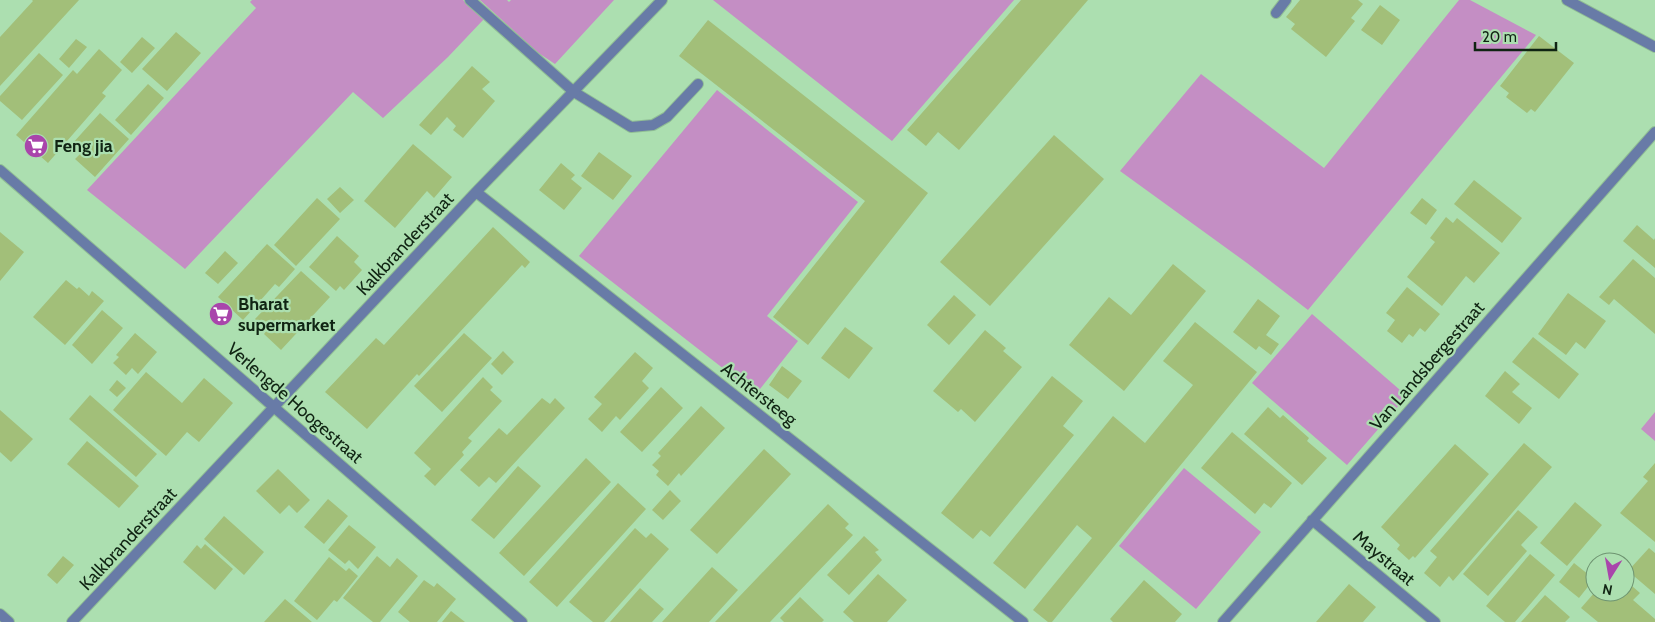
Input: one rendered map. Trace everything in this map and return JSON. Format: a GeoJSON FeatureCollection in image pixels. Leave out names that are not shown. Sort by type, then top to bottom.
{"type":"FeatureCollection","features":[{"type":"Feature","properties":{"kind":"street"},"geometry":{"type":"LineString","coordinates":[[470,0],[574,92],[631,126],[653,125],[667,117],[698,84]]}},
{"type":"Feature","properties":{"kind":"street","name":"Kalkbranderstraat"},"geometry":{"type":"LineString","coordinates":[[72,622],[476,192],[662,0]]}},
{"type":"Feature","properties":{"kind":"street"},"geometry":{"type":"LineString","coordinates":[[1276,12],[1286,0]]}},
{"type":"Feature","properties":{"kind":"street"},"geometry":{"type":"LineString","coordinates":[[1567,0],[1655,47]]}},
{"type":"Feature","properties":{"kind":"street","name":"Van Landsbergestraat"},"geometry":{"type":"LineString","coordinates":[[1224,622],[1655,132]]}},
{"type":"Feature","properties":{"kind":"street","name":"Verlengde Hoogestraat"},"geometry":{"type":"LineString","coordinates":[[0,170],[522,622]]}},
{"type":"Feature","properties":{"kind":"street","name":"Achtersteeg"},"geometry":{"type":"LineString","coordinates":[[476,192],[1023,622]]}},
{"type":"Feature","properties":{"kind":"street","name":"Maystraat"},"geometry":{"type":"LineString","coordinates":[[1312,520],[1434,622]]}},
{"type":"Feature","properties":{"kind":"street"},"geometry":{"type":"LineString","coordinates":[[0,614],[9,622]]}},
{"type":"Feature","properties":{"kind":"shaded area"},"geometry":{"type":"Polygon","coordinates":[[[252,0],[463,0],[484,19],[448,57],[383,118],[353,92],[185,269],[87,190],[256,8],[250,2],[252,0]]]}},
{"type":"Feature","properties":{"kind":"shaded area"},"geometry":{"type":"Polygon","coordinates":[[[480,0],[507,0],[509,2],[511,0],[614,0],[555,64],[537,52],[480,0]]]}},
{"type":"Feature","properties":{"kind":"shaded area"},"geometry":{"type":"Polygon","coordinates":[[[713,0],[1014,0],[892,141],[713,0]]]}},
{"type":"Feature","properties":{"kind":"shaded area"},"geometry":{"type":"Polygon","coordinates":[[[1459,0],[1470,0],[1536,35],[1308,310],[1247,263],[1120,171],[1201,74],[1324,168],[1459,0]]]}},
{"type":"Feature","properties":{"kind":"shaded area"},"geometry":{"type":"Polygon","coordinates":[[[717,90],[858,202],[767,316],[798,341],[756,394],[579,256],[717,90]]]}},
{"type":"Feature","properties":{"kind":"shaded area"},"geometry":{"type":"Polygon","coordinates":[[[1312,314],[1407,396],[1347,465],[1252,383],[1312,314]]]}},
{"type":"Feature","properties":{"kind":"shaded area"},"geometry":{"type":"Polygon","coordinates":[[[1655,412],[1655,441],[1641,429],[1655,412]]]}},
{"type":"Feature","properties":{"kind":"shaded area"},"geometry":{"type":"Polygon","coordinates":[[[1184,468],[1261,532],[1196,609],[1119,546],[1184,468]]]}},
{"type":"Feature","properties":{"kind":"building"},"geometry":{"type":"Polygon","coordinates":[[[32,0],[79,0],[0,86],[0,37],[32,0]]]}},
{"type":"Feature","properties":{"kind":"building"},"geometry":{"type":"Polygon","coordinates":[[[1021,0],[1088,0],[959,150],[938,132],[926,146],[907,130],[1021,0]]]}},
{"type":"Feature","properties":{"kind":"building"},"geometry":{"type":"Polygon","coordinates":[[[1300,0],[1358,0],[1363,4],[1351,18],[1355,21],[1326,57],[1291,29],[1295,24],[1286,17],[1300,0]]]}},
{"type":"Feature","properties":{"kind":"building"},"geometry":{"type":"Polygon","coordinates":[[[1380,5],[1400,20],[1382,45],[1361,30],[1380,5]]]}},
{"type":"Feature","properties":{"kind":"building"},"geometry":{"type":"Polygon","coordinates":[[[708,20],[928,193],[808,345],[773,317],[865,201],[679,56],[708,20]]]}},
{"type":"Feature","properties":{"kind":"building"},"geometry":{"type":"Polygon","coordinates":[[[176,32],[201,53],[167,91],[142,69],[176,32]]]}},
{"type":"Feature","properties":{"kind":"building"},"geometry":{"type":"Polygon","coordinates":[[[1539,36],[1574,63],[1535,112],[1531,109],[1527,113],[1506,97],[1509,93],[1500,86],[1539,36]]]}},
{"type":"Feature","properties":{"kind":"building"},"geometry":{"type":"Polygon","coordinates":[[[142,37],[155,48],[132,73],[120,62],[142,37]]]}},
{"type":"Feature","properties":{"kind":"building"},"geometry":{"type":"Polygon","coordinates":[[[76,39],[87,47],[69,68],[59,59],[76,39]]]}},
{"type":"Feature","properties":{"kind":"building"},"geometry":{"type":"Polygon","coordinates":[[[99,49],[122,70],[102,93],[106,96],[48,163],[16,135],[73,70],[77,74],[99,49]]]}},
{"type":"Feature","properties":{"kind":"building"},"geometry":{"type":"Polygon","coordinates":[[[39,53],[63,75],[22,120],[0,101],[0,96],[39,53]]]}},
{"type":"Feature","properties":{"kind":"building"},"geometry":{"type":"Polygon","coordinates":[[[472,66],[490,82],[482,89],[495,101],[463,138],[453,130],[456,126],[447,117],[431,135],[419,125],[472,66]]]}},
{"type":"Feature","properties":{"kind":"building"},"geometry":{"type":"Polygon","coordinates":[[[148,84],[164,98],[131,135],[115,120],[148,84]]]}},
{"type":"Feature","properties":{"kind":"building"},"geometry":{"type":"Polygon","coordinates":[[[100,113],[129,139],[95,177],[75,159],[82,152],[72,144],[100,113]]]}},
{"type":"Feature","properties":{"kind":"building"},"geometry":{"type":"Polygon","coordinates":[[[1054,135],[1104,179],[990,306],[940,262],[1054,135]]]}},
{"type":"Feature","properties":{"kind":"building"},"geometry":{"type":"Polygon","coordinates":[[[413,144],[452,177],[434,198],[427,191],[395,228],[364,201],[413,144]]]}},
{"type":"Feature","properties":{"kind":"building"},"geometry":{"type":"Polygon","coordinates":[[[599,152],[632,176],[613,200],[581,176],[599,152]]]}},
{"type":"Feature","properties":{"kind":"building"},"geometry":{"type":"Polygon","coordinates":[[[561,163],[575,175],[571,179],[582,188],[564,210],[539,190],[561,163]]]}},
{"type":"Feature","properties":{"kind":"building"},"geometry":{"type":"Polygon","coordinates":[[[1474,180],[1522,218],[1502,243],[1454,204],[1474,180]]]}},
{"type":"Feature","properties":{"kind":"building"},"geometry":{"type":"Polygon","coordinates":[[[340,187],[354,200],[340,213],[327,199],[340,187]]]}},
{"type":"Feature","properties":{"kind":"building"},"geometry":{"type":"Polygon","coordinates":[[[317,198],[340,219],[296,266],[274,245],[317,198]]]}},
{"type":"Feature","properties":{"kind":"building"},"geometry":{"type":"Polygon","coordinates":[[[1422,198],[1437,210],[1426,225],[1410,213],[1422,198]]]}},
{"type":"Feature","properties":{"kind":"building"},"geometry":{"type":"Polygon","coordinates":[[[1446,217],[1453,223],[1457,218],[1500,253],[1474,283],[1466,276],[1442,306],[1407,277],[1435,242],[1430,238],[1446,217]]]}},
{"type":"Feature","properties":{"kind":"building"},"geometry":{"type":"Polygon","coordinates":[[[1637,225],[1654,240],[1655,238],[1655,268],[1623,241],[1637,225]]]}},
{"type":"Feature","properties":{"kind":"building"},"geometry":{"type":"Polygon","coordinates":[[[493,227],[530,262],[525,268],[522,265],[367,429],[325,392],[376,338],[384,345],[493,227]]]}},
{"type":"Feature","properties":{"kind":"building"},"geometry":{"type":"Polygon","coordinates":[[[0,232],[24,252],[0,281],[0,232]]]}},
{"type":"Feature","properties":{"kind":"building"},"geometry":{"type":"Polygon","coordinates":[[[337,236],[359,256],[354,262],[362,270],[344,290],[340,286],[336,291],[309,267],[337,236]]]}},
{"type":"Feature","properties":{"kind":"building"},"geometry":{"type":"Polygon","coordinates":[[[267,244],[295,269],[279,287],[275,284],[243,320],[218,297],[267,244]]]}},
{"type":"Feature","properties":{"kind":"building"},"geometry":{"type":"Polygon","coordinates":[[[225,251],[238,263],[218,284],[205,273],[225,251]]]}},
{"type":"Feature","properties":{"kind":"building"},"geometry":{"type":"Polygon","coordinates":[[[1633,259],[1655,278],[1655,334],[1614,299],[1609,305],[1599,297],[1633,259]]]}},
{"type":"Feature","properties":{"kind":"building"},"geometry":{"type":"Polygon","coordinates":[[[1173,264],[1206,291],[1124,391],[1069,345],[1109,297],[1131,315],[1173,264]]]}},
{"type":"Feature","properties":{"kind":"building"},"geometry":{"type":"Polygon","coordinates":[[[301,271],[330,297],[281,350],[264,334],[267,330],[255,319],[301,271]]]}},
{"type":"Feature","properties":{"kind":"building"},"geometry":{"type":"Polygon","coordinates":[[[66,280],[77,289],[79,287],[89,296],[92,291],[104,301],[65,345],[33,317],[66,280]]]}},
{"type":"Feature","properties":{"kind":"building"},"geometry":{"type":"Polygon","coordinates":[[[1407,287],[1440,314],[1425,332],[1420,328],[1413,337],[1409,334],[1402,343],[1387,331],[1395,320],[1386,313],[1407,287]]]}},
{"type":"Feature","properties":{"kind":"building"},"geometry":{"type":"Polygon","coordinates":[[[1568,293],[1606,321],[1585,349],[1576,342],[1566,355],[1538,334],[1568,293]]]}},
{"type":"Feature","properties":{"kind":"building"},"geometry":{"type":"Polygon","coordinates":[[[954,295],[976,315],[949,345],[927,325],[954,295]]]}},
{"type":"Feature","properties":{"kind":"building"},"geometry":{"type":"Polygon","coordinates":[[[1258,299],[1280,316],[1266,335],[1279,344],[1271,355],[1259,346],[1256,350],[1233,332],[1258,299]]]}},
{"type":"Feature","properties":{"kind":"building"},"geometry":{"type":"Polygon","coordinates":[[[102,310],[123,328],[92,364],[72,345],[102,310]]]}},
{"type":"Feature","properties":{"kind":"building"},"geometry":{"type":"Polygon","coordinates":[[[1195,322],[1257,372],[1052,622],[1048,622],[1033,610],[1092,538],[1077,525],[1025,589],[993,563],[1113,416],[1145,443],[1193,385],[1163,361],[1195,322]]]}},
{"type":"Feature","properties":{"kind":"building"},"geometry":{"type":"Polygon","coordinates":[[[845,327],[873,348],[849,379],[821,358],[845,327]]]}},
{"type":"Feature","properties":{"kind":"building"},"geometry":{"type":"Polygon","coordinates":[[[985,330],[1006,348],[1003,351],[1022,367],[975,422],[961,409],[958,412],[933,391],[985,330]]]}},
{"type":"Feature","properties":{"kind":"building"},"geometry":{"type":"Polygon","coordinates":[[[135,333],[157,352],[138,374],[132,368],[126,375],[113,363],[119,357],[116,355],[135,333]]]}},
{"type":"Feature","properties":{"kind":"building"},"geometry":{"type":"Polygon","coordinates":[[[464,333],[492,358],[442,412],[414,386],[464,333]]]}},
{"type":"Feature","properties":{"kind":"building"},"geometry":{"type":"Polygon","coordinates":[[[1533,337],[1579,374],[1559,399],[1512,362],[1533,337]]]}},
{"type":"Feature","properties":{"kind":"building"},"geometry":{"type":"Polygon","coordinates":[[[503,351],[514,362],[502,375],[491,364],[503,351]]]}},
{"type":"Feature","properties":{"kind":"building"},"geometry":{"type":"Polygon","coordinates":[[[635,352],[653,368],[642,381],[649,388],[620,420],[616,416],[602,432],[588,419],[602,404],[594,397],[635,352]]]}},
{"type":"Feature","properties":{"kind":"building"},"geometry":{"type":"Polygon","coordinates":[[[782,366],[802,381],[788,399],[769,385],[782,366]]]}},
{"type":"Feature","properties":{"kind":"building"},"geometry":{"type":"Polygon","coordinates":[[[1505,371],[1520,384],[1512,392],[1532,408],[1519,424],[1485,396],[1505,371]]]}},
{"type":"Feature","properties":{"kind":"building"},"geometry":{"type":"Polygon","coordinates":[[[146,372],[182,403],[204,378],[233,403],[199,442],[187,432],[166,456],[113,410],[146,372]]]}},
{"type":"Feature","properties":{"kind":"building"},"geometry":{"type":"Polygon","coordinates":[[[1052,376],[1083,401],[1063,426],[1074,435],[990,537],[981,530],[973,539],[941,513],[1052,376]]]}},
{"type":"Feature","properties":{"kind":"building"},"geometry":{"type":"Polygon","coordinates":[[[483,377],[493,387],[490,390],[502,401],[468,438],[472,441],[462,452],[464,455],[435,486],[424,476],[431,469],[414,453],[483,377]]]}},
{"type":"Feature","properties":{"kind":"building"},"geometry":{"type":"Polygon","coordinates":[[[117,380],[126,388],[117,397],[109,390],[117,380]]]}},
{"type":"Feature","properties":{"kind":"building"},"geometry":{"type":"Polygon","coordinates":[[[661,387],[683,408],[642,452],[620,432],[661,387]]]}},
{"type":"Feature","properties":{"kind":"building"},"geometry":{"type":"Polygon","coordinates":[[[90,395],[157,454],[136,477],[69,419],[90,395]]]}},
{"type":"Feature","properties":{"kind":"building"},"geometry":{"type":"Polygon","coordinates":[[[542,398],[550,404],[555,398],[565,408],[496,483],[489,477],[479,487],[460,470],[499,428],[507,435],[542,398]]]}},
{"type":"Feature","properties":{"kind":"building"},"geometry":{"type":"Polygon","coordinates":[[[701,406],[725,428],[681,476],[679,473],[668,486],[656,475],[659,471],[652,465],[661,456],[658,453],[701,406]]]}},
{"type":"Feature","properties":{"kind":"building"},"geometry":{"type":"Polygon","coordinates":[[[1268,407],[1280,418],[1283,415],[1309,438],[1307,441],[1327,458],[1302,485],[1244,434],[1268,407]]]}},
{"type":"Feature","properties":{"kind":"building"},"geometry":{"type":"Polygon","coordinates":[[[0,410],[33,439],[11,462],[0,452],[0,410]]]}},
{"type":"Feature","properties":{"kind":"building"},"geometry":{"type":"Polygon","coordinates":[[[1232,432],[1292,483],[1271,508],[1264,503],[1255,514],[1201,468],[1232,432]]]}},
{"type":"Feature","properties":{"kind":"building"},"geometry":{"type":"Polygon","coordinates":[[[87,441],[139,486],[119,508],[67,464],[87,441]]]}},
{"type":"Feature","properties":{"kind":"building"},"geometry":{"type":"Polygon","coordinates":[[[1524,443],[1552,467],[1453,581],[1449,576],[1440,587],[1424,573],[1437,557],[1430,551],[1524,443]]]}},
{"type":"Feature","properties":{"kind":"building"},"geometry":{"type":"Polygon","coordinates":[[[1455,444],[1489,474],[1415,558],[1413,556],[1409,560],[1397,549],[1400,545],[1381,527],[1455,444]]]}},
{"type":"Feature","properties":{"kind":"building"},"geometry":{"type":"Polygon","coordinates":[[[764,449],[791,474],[717,554],[690,530],[764,449]]]}},
{"type":"Feature","properties":{"kind":"building"},"geometry":{"type":"Polygon","coordinates":[[[586,458],[611,482],[524,576],[499,553],[586,458]]]}},
{"type":"Feature","properties":{"kind":"building"},"geometry":{"type":"Polygon","coordinates":[[[1655,463],[1655,542],[1620,513],[1648,481],[1643,477],[1655,463]]]}},
{"type":"Feature","properties":{"kind":"building"},"geometry":{"type":"Polygon","coordinates":[[[518,466],[541,486],[494,539],[471,520],[518,466]]]}},
{"type":"Feature","properties":{"kind":"building"},"geometry":{"type":"Polygon","coordinates":[[[278,469],[310,500],[297,513],[289,505],[280,514],[256,491],[278,469]]]}},
{"type":"Feature","properties":{"kind":"building"},"geometry":{"type":"Polygon","coordinates":[[[618,483],[646,509],[557,607],[529,582],[618,483]]]}},
{"type":"Feature","properties":{"kind":"building"},"geometry":{"type":"Polygon","coordinates":[[[670,490],[681,501],[663,520],[652,510],[670,490]]]}},
{"type":"Feature","properties":{"kind":"building"},"geometry":{"type":"Polygon","coordinates":[[[328,499],[348,516],[324,544],[304,527],[328,499]]]}},
{"type":"Feature","properties":{"kind":"building"},"geometry":{"type":"Polygon","coordinates":[[[1575,502],[1602,525],[1567,566],[1540,543],[1575,502]]]}},
{"type":"Feature","properties":{"kind":"building"},"geometry":{"type":"Polygon","coordinates":[[[828,504],[849,524],[845,528],[853,535],[770,622],[715,622],[828,504]]]}},
{"type":"Feature","properties":{"kind":"building"},"geometry":{"type":"Polygon","coordinates":[[[1518,510],[1538,527],[1521,545],[1527,551],[1488,596],[1463,574],[1518,510]]]}},
{"type":"Feature","properties":{"kind":"building"},"geometry":{"type":"Polygon","coordinates":[[[224,516],[264,552],[244,575],[204,539],[224,516]]]}},
{"type":"Feature","properties":{"kind":"building"},"geometry":{"type":"Polygon","coordinates":[[[349,525],[376,547],[358,569],[349,560],[345,564],[328,550],[349,525]]]}},
{"type":"Feature","properties":{"kind":"building"},"geometry":{"type":"Polygon","coordinates":[[[635,528],[646,538],[651,533],[669,549],[604,622],[593,622],[569,602],[635,528]]]}},
{"type":"Feature","properties":{"kind":"building"},"geometry":{"type":"Polygon","coordinates":[[[864,536],[879,550],[875,552],[882,560],[849,595],[827,575],[864,536]]]}},
{"type":"Feature","properties":{"kind":"building"},"geometry":{"type":"Polygon","coordinates":[[[205,544],[233,569],[215,590],[183,562],[197,545],[201,549],[205,544]]]}},
{"type":"Feature","properties":{"kind":"building"},"geometry":{"type":"Polygon","coordinates":[[[1649,548],[1655,553],[1655,594],[1635,577],[1635,563],[1649,548]]]}},
{"type":"Feature","properties":{"kind":"building"},"geometry":{"type":"Polygon","coordinates":[[[1530,554],[1555,575],[1515,622],[1505,622],[1486,606],[1530,554]]]}},
{"type":"Feature","properties":{"kind":"building"},"geometry":{"type":"Polygon","coordinates":[[[63,556],[74,565],[57,584],[47,575],[63,556]]]}},
{"type":"Feature","properties":{"kind":"building"},"geometry":{"type":"Polygon","coordinates":[[[377,556],[390,567],[397,558],[418,576],[380,622],[373,622],[343,598],[377,556]]]}},
{"type":"Feature","properties":{"kind":"building"},"geometry":{"type":"Polygon","coordinates":[[[329,557],[346,571],[349,568],[358,576],[337,602],[334,600],[317,620],[294,601],[329,557]]]}},
{"type":"Feature","properties":{"kind":"building"},"geometry":{"type":"Polygon","coordinates":[[[1574,563],[1585,572],[1585,590],[1579,598],[1559,582],[1574,563]]]}},
{"type":"Feature","properties":{"kind":"building"},"geometry":{"type":"Polygon","coordinates":[[[712,567],[738,590],[709,622],[662,622],[712,567]]]}},
{"type":"Feature","properties":{"kind":"building"},"geometry":{"type":"Polygon","coordinates":[[[878,574],[907,600],[887,622],[854,622],[843,612],[878,574]]]}},
{"type":"Feature","properties":{"kind":"building"},"geometry":{"type":"Polygon","coordinates":[[[424,580],[434,587],[437,583],[456,599],[437,622],[410,622],[398,612],[424,580]]]}},
{"type":"Feature","properties":{"kind":"building"},"geometry":{"type":"Polygon","coordinates":[[[1144,580],[1182,614],[1175,622],[1113,622],[1110,619],[1144,580]]]}},
{"type":"Feature","properties":{"kind":"building"},"geometry":{"type":"Polygon","coordinates":[[[1349,584],[1376,607],[1363,622],[1316,622],[1349,584]]]}},
{"type":"Feature","properties":{"kind":"building"},"geometry":{"type":"Polygon","coordinates":[[[640,588],[664,609],[652,622],[610,622],[640,588]]]}},
{"type":"Feature","properties":{"kind":"building"},"geometry":{"type":"Polygon","coordinates":[[[1635,589],[1640,593],[1635,598],[1635,589]]]}},
{"type":"Feature","properties":{"kind":"building"},"geometry":{"type":"Polygon","coordinates":[[[1545,595],[1570,617],[1565,622],[1521,622],[1545,595]]]}},
{"type":"Feature","properties":{"kind":"building"},"geometry":{"type":"Polygon","coordinates":[[[800,597],[824,620],[822,622],[784,622],[780,618],[800,597]]]}},
{"type":"Feature","properties":{"kind":"building"},"geometry":{"type":"Polygon","coordinates":[[[285,599],[312,622],[264,622],[285,599]]]}},
{"type":"Feature","properties":{"kind":"building"},"geometry":{"type":"Polygon","coordinates":[[[1586,602],[1635,602],[1655,619],[1655,622],[1598,622],[1581,608],[1586,602]]]}},
{"type":"Feature","properties":{"kind":"building"},"geometry":{"type":"Polygon","coordinates":[[[451,611],[465,622],[442,622],[451,611]]]}},
{"type":"Feature","properties":{"kind":"place","name":"Feng jia"},"geometry":{"type":"Point","coordinates":[36,146]}},
{"type":"Feature","properties":{"kind":"place","name":"Bharat supermarket"},"geometry":{"type":"Point","coordinates":[221,314]}}]}
